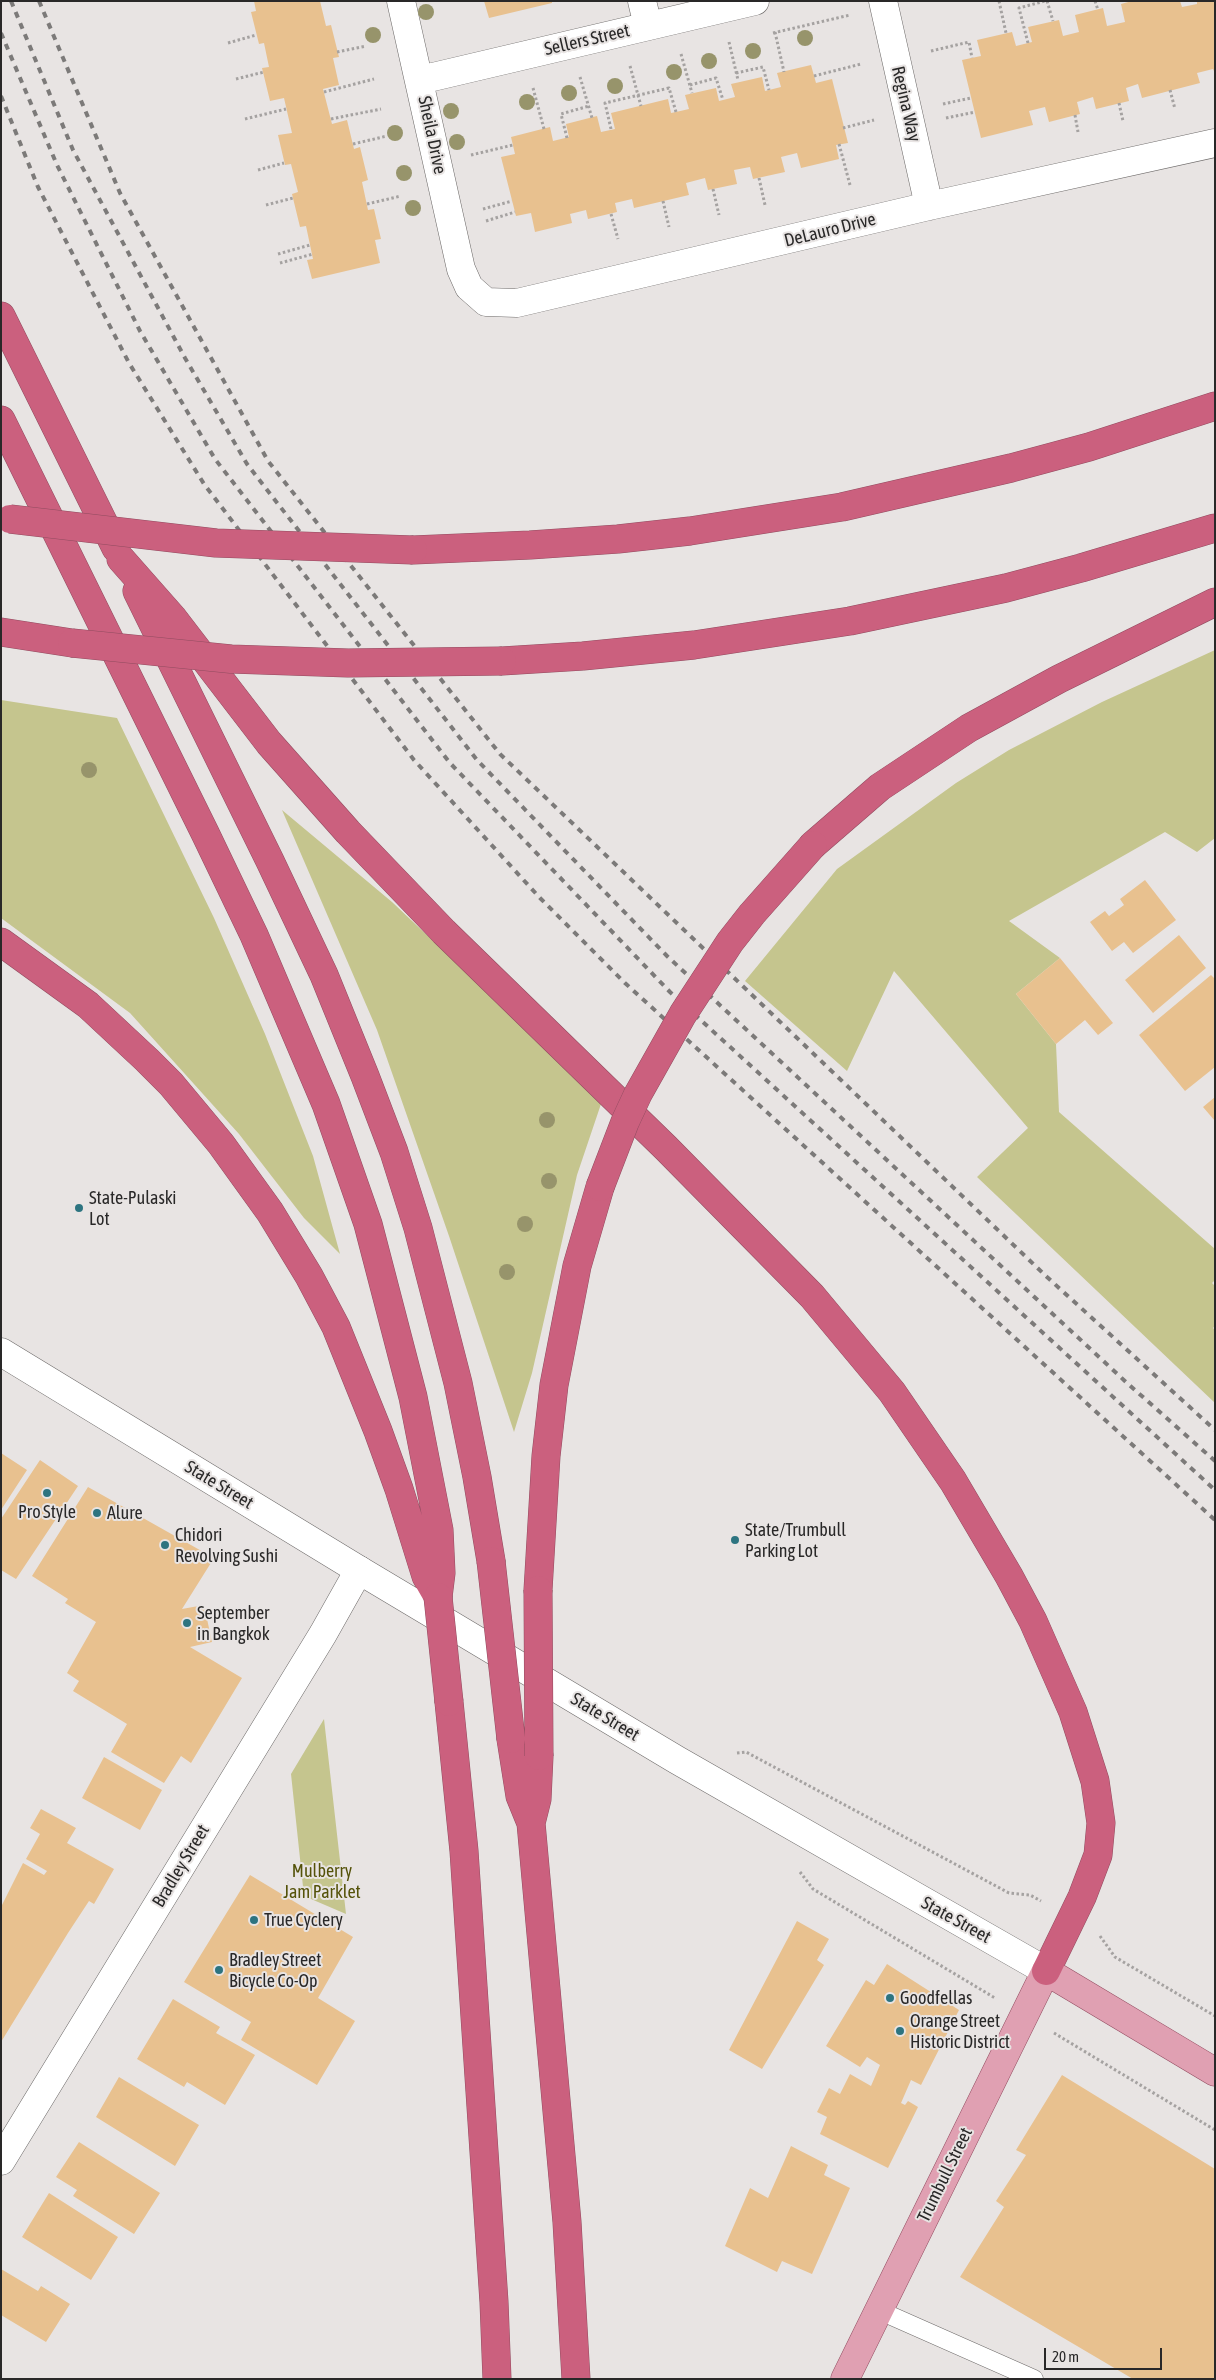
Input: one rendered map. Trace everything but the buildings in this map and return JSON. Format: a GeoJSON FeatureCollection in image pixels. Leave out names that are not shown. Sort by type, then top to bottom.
{"type":"FeatureCollection","features":[{"type":"Feature","properties":{"kind":"highway"},"geometry":{"type":"LineString","coordinates":[[1,316],[270,861],[324,975],[381,1118],[418,1228],[441,1310],[473,1458],[491,1561],[516,1782],[530,1823],[567,2222],[576,2379]]}},
{"type":"Feature","properties":{"kind":"highway"},"geometry":{"type":"LineString","coordinates":[[6,518],[56,526],[216,544],[413,550],[618,539],[690,531],[842,507],[1011,468],[1089,447],[1215,406]]}},
{"type":"Feature","properties":{"kind":"highway"},"geometry":{"type":"LineString","coordinates":[[1,420],[214,850],[274,981],[326,1104],[362,1207],[389,1302],[417,1417],[439,1530],[441,1573],[438,1597],[464,1851],[494,2302],[496,2379]]}},
{"type":"Feature","properties":{"kind":"highway"},"geometry":{"type":"LineString","coordinates":[[1,632],[72,643],[231,659],[348,663],[502,661],[583,656],[694,645],[850,621],[1006,588],[1215,528]]}},
{"type":"Feature","properties":{"kind":"highway"},"geometry":{"type":"LineString","coordinates":[[121,559],[173,618],[234,699],[306,786],[444,932],[673,1154],[812,1296],[859,1349],[922,1434],[984,1531],[1033,1621],[1073,1712],[1089,1761],[1099,1804],[1100,1840],[1094,1870],[1046,1971]]}},
{"type":"Feature","properties":{"kind":"highway"},"geometry":{"type":"LineString","coordinates":[[530,1823],[537,1799],[539,1756],[538,1590],[546,1456],[554,1385],[577,1266],[600,1187],[638,1094],[683,1014],[730,942],[775,886],[813,845],[880,787],[969,728],[1059,678],[1215,602]]}},
{"type":"Feature","properties":{"kind":"highway"},"geometry":{"type":"LineString","coordinates":[[1,942],[57,982],[122,1036],[176,1090],[247,1179],[291,1244],[336,1327],[372,1413],[406,1510],[424,1570],[438,1597]]}},
{"type":"Feature","properties":{"kind":"main road","name":"Trumbull Street"},"geometry":{"type":"LineString","coordinates":[[845,2379],[1046,1971]]}},
{"type":"Feature","properties":{"kind":"main road","name":"State Street"},"geometry":{"type":"LineString","coordinates":[[1046,1971],[1215,2072]]}},
{"type":"Feature","properties":{"kind":"street","name":"Sheila Drive"},"geometry":{"type":"LineString","coordinates":[[401,1],[461,269]]}},
{"type":"Feature","properties":{"kind":"street","name":"Sellers Street"},"geometry":{"type":"LineString","coordinates":[[420,80],[645,14],[755,1]]}},
{"type":"Feature","properties":{"kind":"street","name":"Regina Way"},"geometry":{"type":"LineString","coordinates":[[883,1],[929,206]]}},
{"type":"Feature","properties":{"kind":"street","name":"DeLauro Drive"},"geometry":{"type":"LineString","coordinates":[[461,269],[469,287],[486,302],[517,303],[707,260],[929,206],[1215,143]]}},
{"type":"Feature","properties":{"kind":"street","name":"State Street"},"geometry":{"type":"LineString","coordinates":[[1,1352],[359,1570],[677,1760],[1046,1971]]}},
{"type":"Feature","properties":{"kind":"street","name":"Bradley Street"},"geometry":{"type":"LineString","coordinates":[[1,2162],[323,1634],[359,1570]]}},
{"type":"Feature","properties":{"kind":"lane"},"geometry":{"type":"LineString","coordinates":[[878,2310],[1034,2379]]}},
{"type":"Feature","properties":{"kind":"path"},"geometry":{"type":"LineString","coordinates":[[999,1],[1006,33]]}},
{"type":"Feature","properties":{"kind":"path"},"geometry":{"type":"LineString","coordinates":[[1028,43],[1019,8],[1046,1],[1052,21]]}},
{"type":"Feature","properties":{"kind":"path"},"geometry":{"type":"LineString","coordinates":[[1095,1],[1098,10]]}},
{"type":"Feature","properties":{"kind":"path"},"geometry":{"type":"LineString","coordinates":[[775,32],[784,72]]}},
{"type":"Feature","properties":{"kind":"path"},"geometry":{"type":"LineString","coordinates":[[228,43],[256,35]]}},
{"type":"Feature","properties":{"kind":"path"},"geometry":{"type":"LineString","coordinates":[[728,42],[738,80]]}},
{"type":"Feature","properties":{"kind":"path"},"geometry":{"type":"LineString","coordinates":[[930,51],[969,42],[972,58]]}},
{"type":"Feature","properties":{"kind":"path"},"geometry":{"type":"LineString","coordinates":[[337,52],[366,46]]}},
{"type":"Feature","properties":{"kind":"path"},"geometry":{"type":"LineString","coordinates":[[681,53],[692,93]]}},
{"type":"Feature","properties":{"kind":"path"},"geometry":{"type":"LineString","coordinates":[[814,76],[862,64]]}},
{"type":"Feature","properties":{"kind":"path"},"geometry":{"type":"LineString","coordinates":[[630,65],[641,106]]}},
{"type":"Feature","properties":{"kind":"path"},"geometry":{"type":"LineString","coordinates":[[736,73],[763,67],[769,90]]}},
{"type":"Feature","properties":{"kind":"path"},"geometry":{"type":"LineString","coordinates":[[236,79],[264,72]]}},
{"type":"Feature","properties":{"kind":"path"},"geometry":{"type":"LineString","coordinates":[[580,76],[592,118]]}},
{"type":"Feature","properties":{"kind":"path"},"geometry":{"type":"LineString","coordinates":[[690,85],[716,78],[723,100]]}},
{"type":"Feature","properties":{"kind":"path"},"geometry":{"type":"LineString","coordinates":[[324,92],[374,79]]}},
{"type":"Feature","properties":{"kind":"path"},"geometry":{"type":"LineString","coordinates":[[532,88],[544,129]]}},
{"type":"Feature","properties":{"kind":"path"},"geometry":{"type":"LineString","coordinates":[[611,129],[605,103],[669,88],[676,112]]}},
{"type":"Feature","properties":{"kind":"path"},"geometry":{"type":"LineString","coordinates":[[1170,90],[1175,109]]}},
{"type":"Feature","properties":{"kind":"path"},"geometry":{"type":"LineString","coordinates":[[943,104],[971,98]]}},
{"type":"Feature","properties":{"kind":"path"},"geometry":{"type":"LineString","coordinates":[[1119,104],[1124,121]]}},
{"type":"Feature","properties":{"kind":"path"},"geometry":{"type":"LineString","coordinates":[[566,138],[561,114],[588,106]]}},
{"type":"Feature","properties":{"kind":"path"},"geometry":{"type":"LineString","coordinates":[[245,119],[286,109]]}},
{"type":"Feature","properties":{"kind":"path"},"geometry":{"type":"LineString","coordinates":[[331,120],[381,109]]}},
{"type":"Feature","properties":{"kind":"path"},"geometry":{"type":"LineString","coordinates":[[946,118],[975,112]]}},
{"type":"Feature","properties":{"kind":"path"},"geometry":{"type":"LineString","coordinates":[[1075,115],[1078,132]]}},
{"type":"Feature","properties":{"kind":"path"},"geometry":{"type":"LineString","coordinates":[[844,128],[874,119]]}},
{"type":"Feature","properties":{"kind":"path"},"geometry":{"type":"LineString","coordinates":[[353,144],[387,136]]}},
{"type":"Feature","properties":{"kind":"path"},"geometry":{"type":"LineString","coordinates":[[471,155],[513,144]]}},
{"type":"Feature","properties":{"kind":"path"},"geometry":{"type":"LineString","coordinates":[[838,144],[850,185]]}},
{"type":"Feature","properties":{"kind":"path"},"geometry":{"type":"LineString","coordinates":[[258,170],[284,162]]}},
{"type":"Feature","properties":{"kind":"path"},"geometry":{"type":"LineString","coordinates":[[759,178],[765,205]]}},
{"type":"Feature","properties":{"kind":"path"},"geometry":{"type":"LineString","coordinates":[[713,189],[720,215]]}},
{"type":"Feature","properties":{"kind":"path"},"geometry":{"type":"LineString","coordinates":[[367,204],[401,196]]}},
{"type":"Feature","properties":{"kind":"path"},"geometry":{"type":"LineString","coordinates":[[266,205],[293,198]]}},
{"type":"Feature","properties":{"kind":"path"},"geometry":{"type":"LineString","coordinates":[[483,209],[512,201]]}},
{"type":"Feature","properties":{"kind":"path"},"geometry":{"type":"LineString","coordinates":[[663,201],[669,227]]}},
{"type":"Feature","properties":{"kind":"path"},"geometry":{"type":"LineString","coordinates":[[486,221],[515,212]]}},
{"type":"Feature","properties":{"kind":"path"},"geometry":{"type":"LineString","coordinates":[[611,214],[618,239]]}},
{"type":"Feature","properties":{"kind":"path"},"geometry":{"type":"LineString","coordinates":[[278,254],[310,245]]}},
{"type":"Feature","properties":{"kind":"path"},"geometry":{"type":"LineString","coordinates":[[280,263],[313,254]]}},
{"type":"Feature","properties":{"kind":"path"},"geometry":{"type":"LineString","coordinates":[[736,1753],[746,1752],[1009,1893],[1030,1895],[1103,1938],[1115,1957],[1215,2016]]}},
{"type":"Feature","properties":{"kind":"path"},"geometry":{"type":"LineString","coordinates":[[796,1866],[813,1889],[1215,2130]]}},
{"type":"Feature","properties":{"kind":"green space"},"geometry":{"type":"Polygon","coordinates":[[[1215,650],[1215,838],[1197,852],[1165,832],[1009,921],[1060,958],[1016,994],[1056,1044],[1059,1112],[1215,1249],[1215,1280],[1212,1283],[1215,1286],[1215,1326],[1213,1328],[1215,1330],[1215,1403],[977,1177],[1028,1128],[894,971],[847,1071],[745,981],[837,869],[956,783],[1009,750],[1102,702],[1215,650]]]}},
{"type":"Feature","properties":{"kind":"green space"},"geometry":{"type":"Polygon","coordinates":[[[1,700],[117,718],[214,918],[265,1034],[313,1156],[340,1254],[304,1218],[239,1134],[130,1013],[1,918],[1,700]]]}},
{"type":"Feature","properties":{"kind":"green space"},"geometry":{"type":"Polygon","coordinates":[[[282,810],[392,902],[602,1101],[577,1175],[532,1373],[514,1432],[449,1236],[377,1030],[282,810]]]}},
{"type":"Feature","properties":{"kind":"green space","name":"Mulberry Jam Parklet"},"geometry":{"type":"Polygon","coordinates":[[[324,1719],[346,1914],[304,1896],[291,1774],[324,1719]]]}},
{"type":"Feature","properties":{"kind":"railway"},"geometry":{"type":"LineString","coordinates":[[11,1],[73,150],[185,358],[247,464],[477,760],[667,956],[1126,1382],[1215,1461]]}},
{"type":"Feature","properties":{"kind":"railway"},"geometry":{"type":"LineString","coordinates":[[39,1],[120,193],[268,461],[500,754],[1047,1277],[1215,1430]]}},
{"type":"Feature","properties":{"kind":"railway"},"geometry":{"type":"LineString","coordinates":[[1,33],[57,165],[140,331],[215,459],[450,763],[670,992],[1215,1490]]}},
{"type":"Feature","properties":{"kind":"railway"},"geometry":{"type":"LineString","coordinates":[[1,96],[38,187],[129,363],[204,484],[414,760],[540,898],[625,983],[1215,1520]]}},
{"type":"Feature","properties":{"kind":"place","name":"State-Pulaski Lot"},"geometry":{"type":"Point","coordinates":[79,1208]}},
{"type":"Feature","properties":{"kind":"place","name":"Pro Style"},"geometry":{"type":"Point","coordinates":[47,1493]}},
{"type":"Feature","properties":{"kind":"place","name":"Alure"},"geometry":{"type":"Point","coordinates":[97,1513]}},
{"type":"Feature","properties":{"kind":"place","name":"State/Trumbull Parking Lot"},"geometry":{"type":"Point","coordinates":[735,1540]}},
{"type":"Feature","properties":{"kind":"place","name":"Chidori Revolving Sushi"},"geometry":{"type":"Point","coordinates":[165,1545]}},
{"type":"Feature","properties":{"kind":"place","name":"September in Bangkok"},"geometry":{"type":"Point","coordinates":[187,1623]}},
{"type":"Feature","properties":{"kind":"place","name":"True Cyclery"},"geometry":{"type":"Point","coordinates":[254,1920]}},
{"type":"Feature","properties":{"kind":"place","name":"Bradley Street Bicycle Co-Op"},"geometry":{"type":"Point","coordinates":[219,1970]}},
{"type":"Feature","properties":{"kind":"place","name":"Goodfellas"},"geometry":{"type":"Point","coordinates":[890,1998]}},
{"type":"Feature","properties":{"kind":"place","name":"Orange Street Historic District"},"geometry":{"type":"Point","coordinates":[900,2031]}}]}
